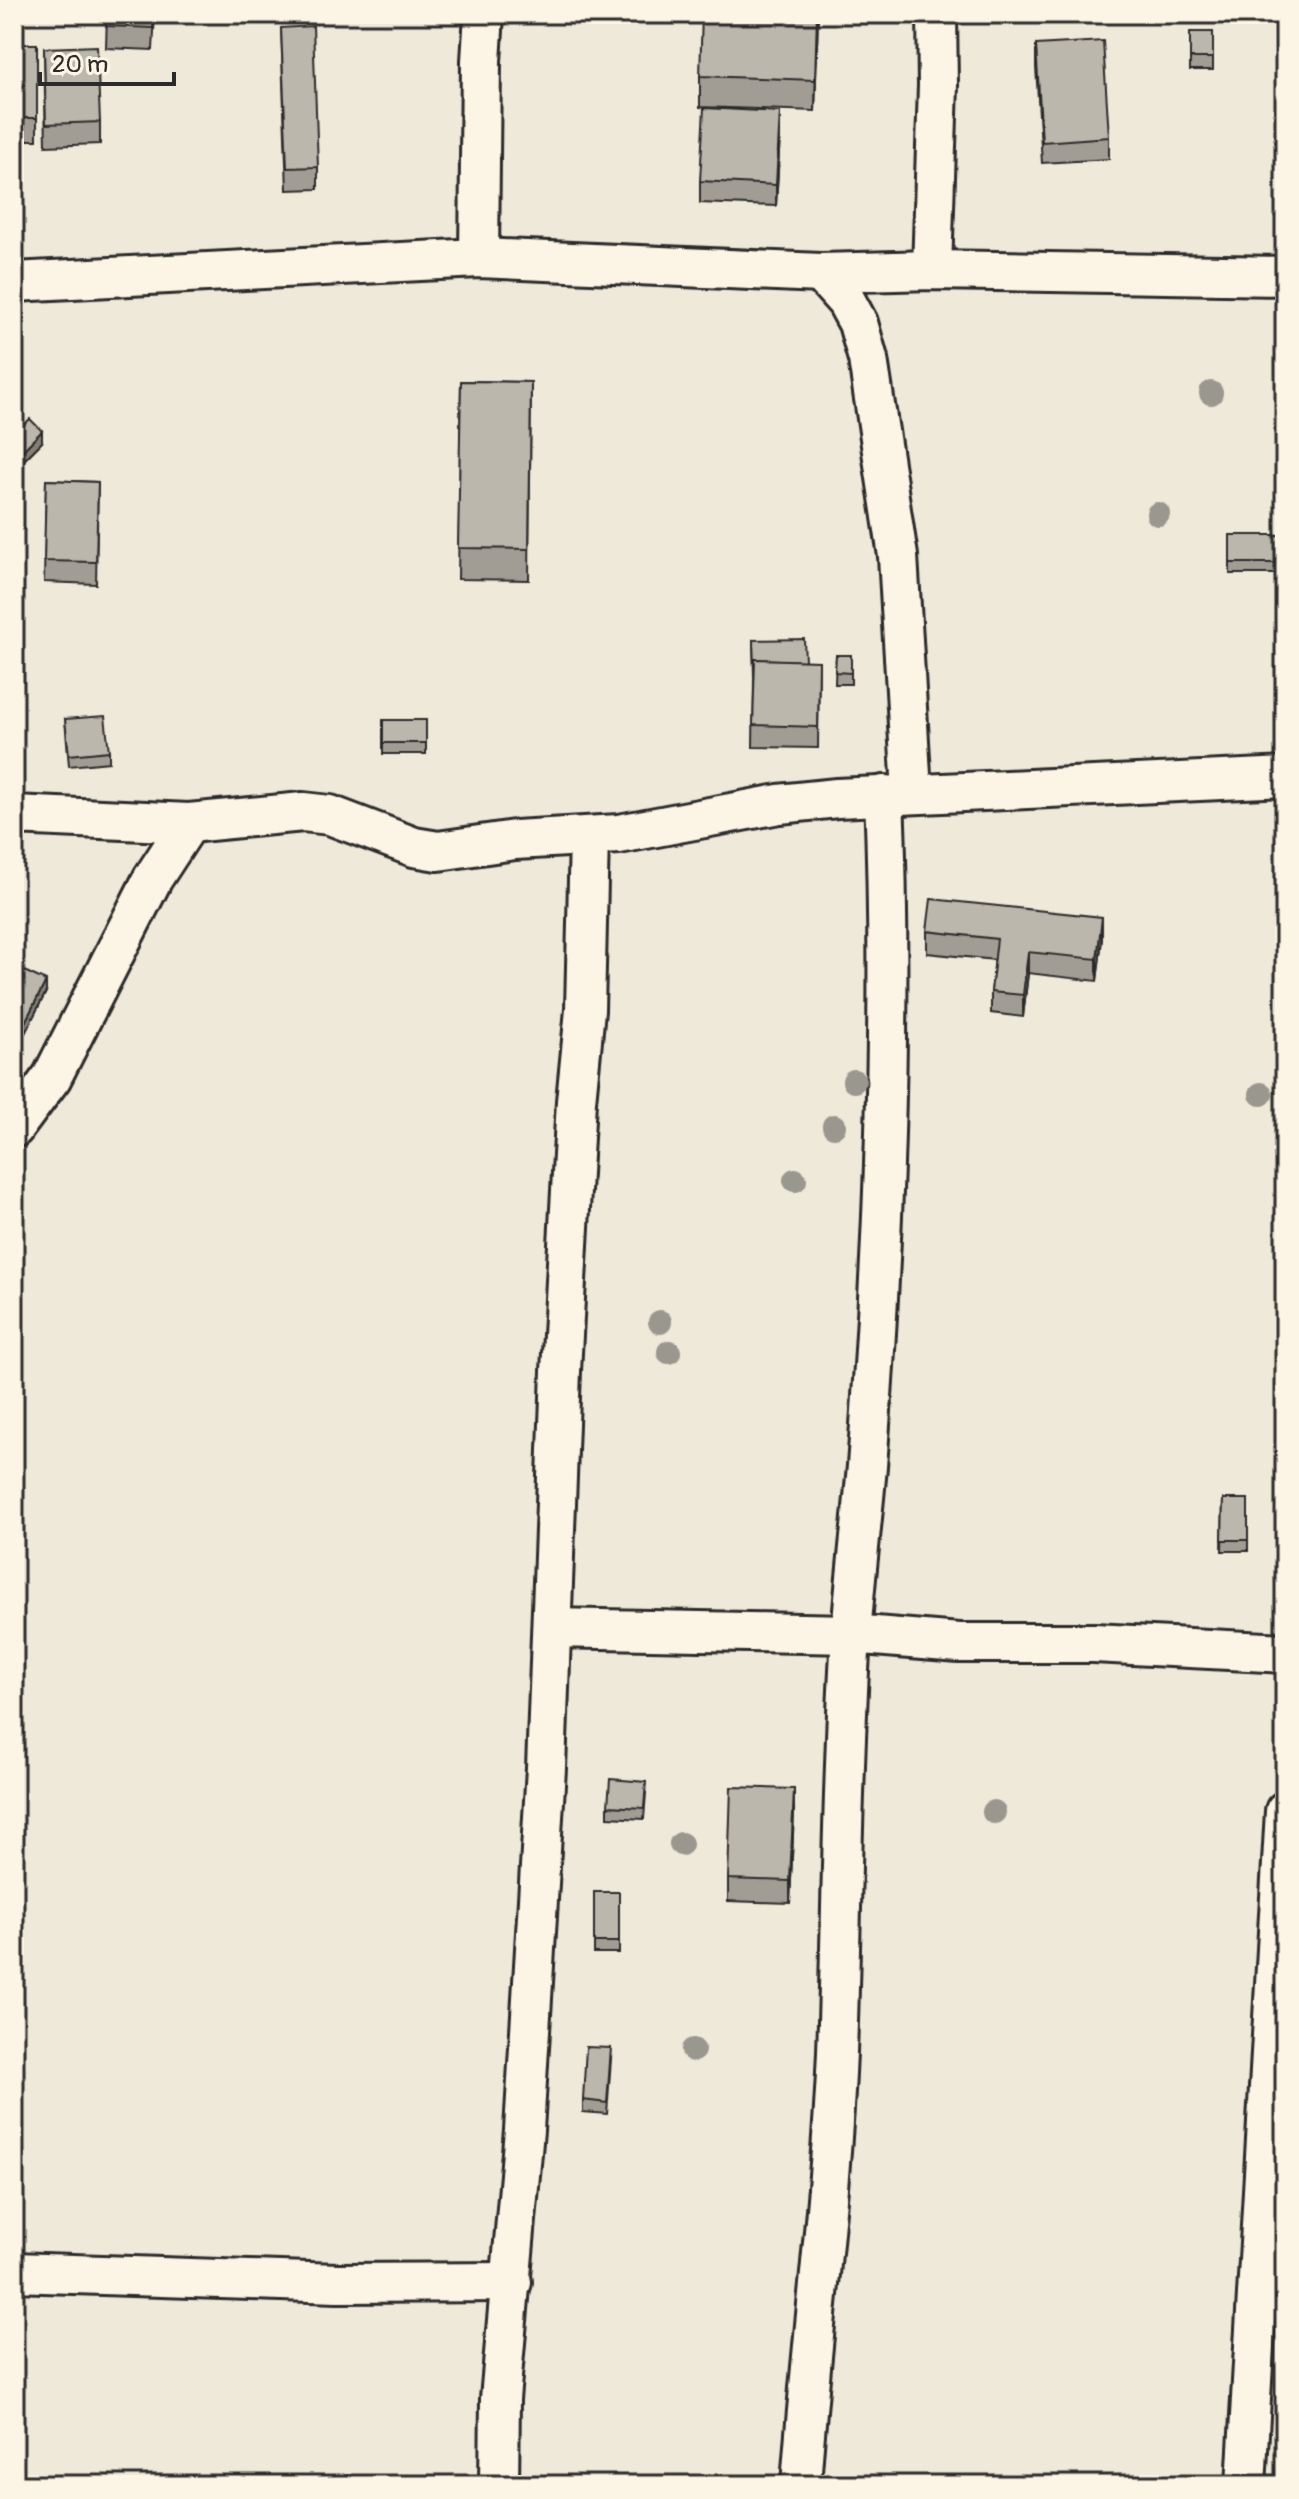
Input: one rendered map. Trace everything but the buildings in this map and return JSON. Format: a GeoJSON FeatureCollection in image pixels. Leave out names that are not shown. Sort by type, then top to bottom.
{"type":"FeatureCollection","features":[{"type":"Feature","properties":{"kind":"street"},"geometry":{"type":"LineString","coordinates":[[479,258],[484,14]]}},
{"type":"Feature","properties":{"kind":"street"},"geometry":{"type":"LineString","coordinates":[[932,270],[937,14]]}},
{"type":"Feature","properties":{"kind":"street"},"geometry":{"type":"LineString","coordinates":[[14,282],[479,258],[821,273],[932,270],[1285,276]]}},
{"type":"Feature","properties":{"kind":"street"},"geometry":{"type":"LineString","coordinates":[[801,2485],[836,2069],[851,1634],[867,1466],[884,1156],[889,903],[898,794],[898,556],[868,359],[858,323],[846,301],[821,273]]}},
{"type":"Feature","properties":{"kind":"street"},"geometry":{"type":"LineString","coordinates":[[14,815],[189,823],[303,812],[330,815],[414,847],[438,851],[515,840],[589,836],[678,825],[779,804],[898,794],[1285,777]]}},
{"type":"Feature","properties":{"kind":"street"},"geometry":{"type":"LineString","coordinates":[[14,1128],[52,1077],[153,878],[189,823]]}},
{"type":"Feature","properties":{"kind":"street"},"geometry":{"type":"LineString","coordinates":[[499,2485],[500,2399],[512,2282],[535,1952],[552,1628],[561,1371],[576,1101],[585,1010],[589,836]]}},
{"type":"Feature","properties":{"kind":"street"},"geometry":{"type":"LineString","coordinates":[[552,1628],[851,1634],[959,1643],[1094,1643],[1285,1653]]}},
{"type":"Feature","properties":{"kind":"street"},"geometry":{"type":"LineString","coordinates":[[1246,2485],[1285,1811]]}},
{"type":"Feature","properties":{"kind":"street"},"geometry":{"type":"LineString","coordinates":[[14,2272],[338,2283],[512,2282]]}}]}
